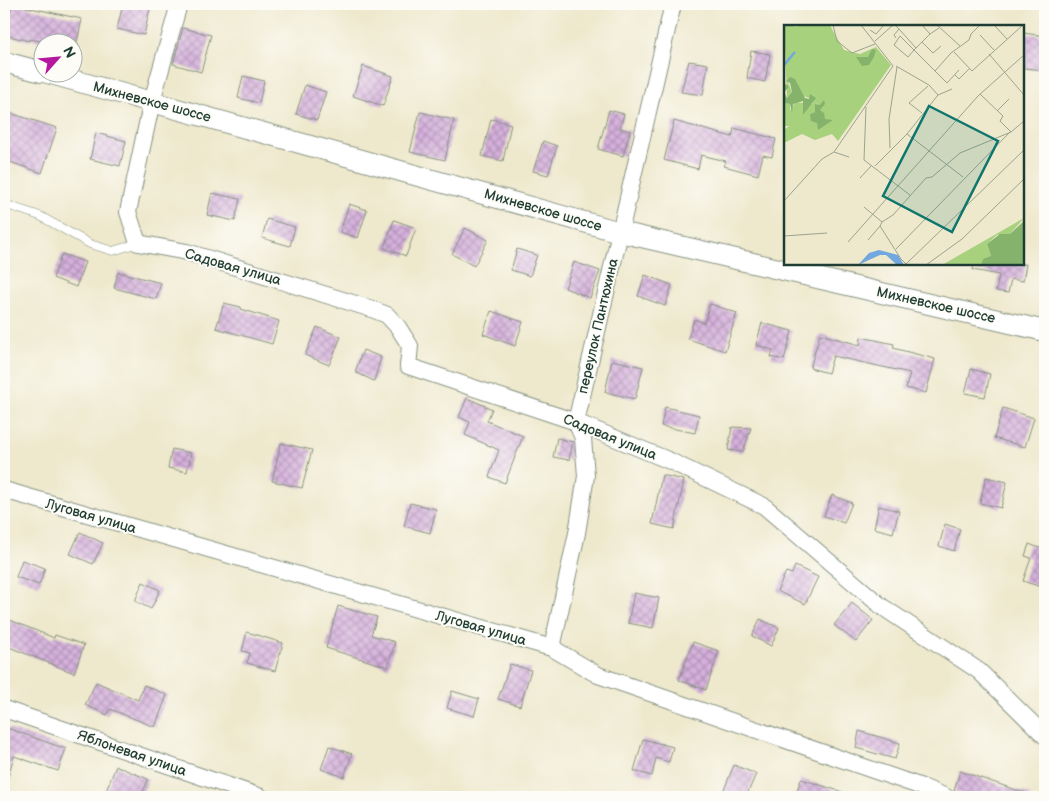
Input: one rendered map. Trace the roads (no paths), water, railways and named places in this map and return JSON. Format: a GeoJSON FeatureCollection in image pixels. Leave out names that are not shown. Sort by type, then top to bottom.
{"type":"FeatureCollection","features":[{"type":"Feature","properties":{"kind":"street"},"geometry":{"type":"LineString","coordinates":[[138,243],[128,212],[152,101],[179,4]]}},
{"type":"Feature","properties":{"kind":"street","name":"переулок Пантюхина"},"geometry":{"type":"LineString","coordinates":[[576,422],[673,4]]}},
{"type":"Feature","properties":{"kind":"street","name":"Михневское шоссе"},"geometry":{"type":"LineString","coordinates":[[4,62],[32,69]]}},
{"type":"Feature","properties":{"kind":"street","name":"Михневское шоссе"},"geometry":{"type":"LineString","coordinates":[[81,82],[620,232],[1045,331]]}},
{"type":"Feature","properties":{"kind":"street","name":"Садовая улица"},"geometry":{"type":"LineString","coordinates":[[138,243],[187,252],[372,308],[387,315],[398,327],[410,346],[408,366],[576,422],[670,461],[764,506],[881,606],[979,671],[1045,736]]}},
{"type":"Feature","properties":{"kind":"street"},"geometry":{"type":"LineString","coordinates":[[552,648],[586,476],[583,438],[576,422]]}},
{"type":"Feature","properties":{"kind":"street","name":"Луговая улица"},"geometry":{"type":"LineString","coordinates":[[4,490],[552,648],[598,674],[946,797]]}},
{"type":"Feature","properties":{"kind":"street","name":"Яблоневая улица"},"geometry":{"type":"LineString","coordinates":[[4,709],[261,797]]}},
{"type":"Feature","properties":{"kind":"lane"},"geometry":{"type":"LineString","coordinates":[[4,204],[40,216],[90,244],[113,251],[138,243]]}}]}
